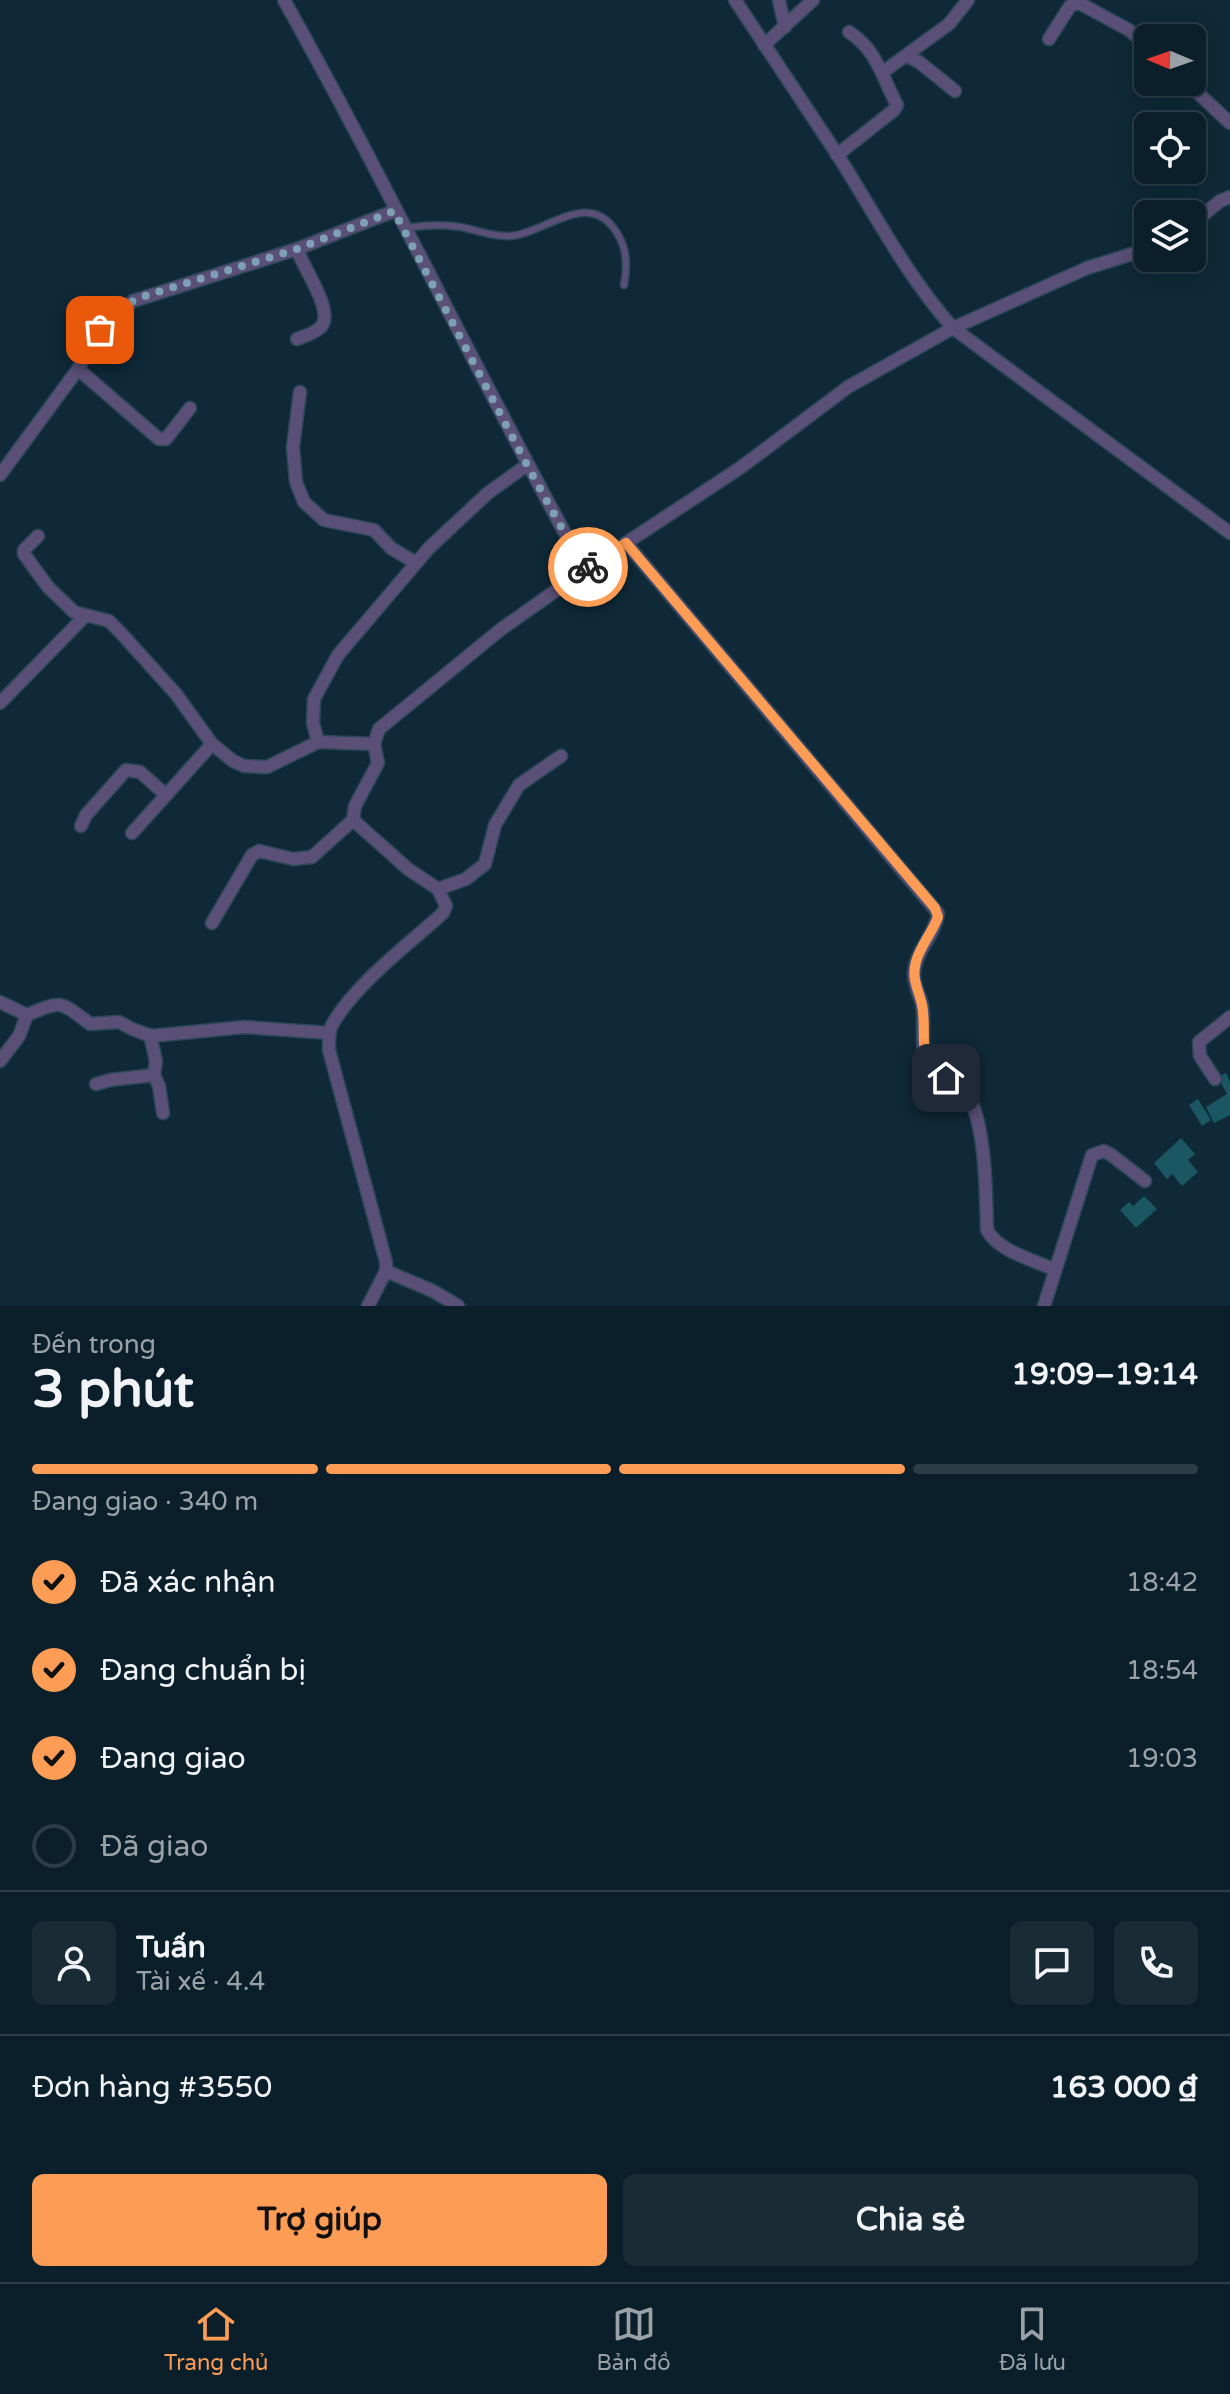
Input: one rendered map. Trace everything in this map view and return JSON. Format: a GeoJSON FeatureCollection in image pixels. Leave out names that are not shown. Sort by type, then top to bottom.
{"type":"FeatureCollection","features":[{"type":"Feature","properties":{"kind":"street"},"geometry":{"type":"LineString","coordinates":[[284,0],[339,97],[394,211],[585,570]]}},
{"type":"Feature","properties":{"kind":"street"},"geometry":{"type":"LineString","coordinates":[[735,0],[837,155],[904,267],[924,296],[953,328],[1230,533]]}},
{"type":"Feature","properties":{"kind":"street"},"geometry":{"type":"LineString","coordinates":[[779,0],[785,27]]}},
{"type":"Feature","properties":{"kind":"street"},"geometry":{"type":"LineString","coordinates":[[764,45],[813,0]]}},
{"type":"Feature","properties":{"kind":"street"},"geometry":{"type":"LineString","coordinates":[[883,72],[949,24],[968,0]]}},
{"type":"Feature","properties":{"kind":"street"},"geometry":{"type":"LineString","coordinates":[[1049,39],[1070,6],[1079,3],[1134,34]]}},
{"type":"Feature","properties":{"kind":"street"},"geometry":{"type":"LineString","coordinates":[[837,155],[897,105],[868,47],[849,32]]}},
{"type":"Feature","properties":{"kind":"street"},"geometry":{"type":"LineString","coordinates":[[907,56],[955,91]]}},
{"type":"Feature","properties":{"kind":"street"},"geometry":{"type":"LineString","coordinates":[[1201,96],[1230,123]]}},
{"type":"Feature","properties":{"kind":"street"},"geometry":{"type":"LineString","coordinates":[[1206,212],[1230,197]]}},
{"type":"Feature","properties":{"kind":"street"},"geometry":{"type":"LineString","coordinates":[[0,475],[78,369],[100,330],[133,301],[297,249],[394,211]]}},
{"type":"Feature","properties":{"kind":"street"},"geometry":{"type":"LineString","coordinates":[[297,249],[323,301],[325,312],[319,329],[297,339]]}},
{"type":"Feature","properties":{"kind":"street"},"geometry":{"type":"LineString","coordinates":[[212,923],[252,855],[259,851],[293,859],[312,857],[353,820],[355,806],[378,763],[374,744],[379,729],[500,630],[740,468],[848,387],[953,328],[1087,268],[1134,253]]}},
{"type":"Feature","properties":{"kind":"street"},"geometry":{"type":"LineString","coordinates":[[78,369],[159,439],[166,439],[190,408]]}},
{"type":"Feature","properties":{"kind":"street"},"geometry":{"type":"LineString","coordinates":[[300,392],[293,447],[296,482],[304,502],[324,520],[374,530],[391,548],[416,563]]}},
{"type":"Feature","properties":{"kind":"street"},"geometry":{"type":"LineString","coordinates":[[318,742],[312,712],[314,699],[349,640],[429,548],[488,493],[527,465]]}},
{"type":"Feature","properties":{"kind":"street"},"geometry":{"type":"LineString","coordinates":[[38,536],[24,550],[25,558],[64,604],[74,612],[109,621],[176,694],[212,744],[233,761],[255,768],[276,764],[318,742],[374,744]]}},
{"type":"Feature","properties":{"kind":"street"},"geometry":{"type":"LineString","coordinates":[[626,543],[938,913],[914,971],[922,1003],[925,1055],[934,1073],[959,1085],[968,1094],[984,1169],[987,1230],[990,1236],[1055,1270]]}},
{"type":"Feature","properties":{"kind":"street"},"geometry":{"type":"LineString","coordinates":[[0,703],[85,616]]}},
{"type":"Feature","properties":{"kind":"street"},"geometry":{"type":"LineString","coordinates":[[132,833],[212,744]]}},
{"type":"Feature","properties":{"kind":"street"},"geometry":{"type":"LineString","coordinates":[[438,889],[466,879],[485,864],[495,825],[519,785],[561,756]]}},
{"type":"Feature","properties":{"kind":"street"},"geometry":{"type":"LineString","coordinates":[[81,826],[86,815],[126,770],[140,772],[166,795]]}},
{"type":"Feature","properties":{"kind":"street"},"geometry":{"type":"LineString","coordinates":[[353,820],[408,869],[438,889],[444,898],[443,913],[361,989],[334,1021],[329,1033],[329,1050],[380,1238],[386,1271],[368,1306]]}},
{"type":"Feature","properties":{"kind":"street"},"geometry":{"type":"LineString","coordinates":[[0,1002],[27,1015]]}},
{"type":"Feature","properties":{"kind":"street"},"geometry":{"type":"LineString","coordinates":[[0,1061],[19,1036],[27,1015],[47,1005],[65,1004],[90,1024],[119,1022],[150,1035],[244,1027],[329,1033]]}},
{"type":"Feature","properties":{"kind":"street"},"geometry":{"type":"LineString","coordinates":[[1215,1079],[1200,1056],[1199,1042],[1228,1025]]}},
{"type":"Feature","properties":{"kind":"street"},"geometry":{"type":"LineString","coordinates":[[150,1035],[156,1061],[154,1075],[163,1113]]}},
{"type":"Feature","properties":{"kind":"street"},"geometry":{"type":"LineString","coordinates":[[96,1084],[154,1075]]}},
{"type":"Feature","properties":{"kind":"street"},"geometry":{"type":"LineString","coordinates":[[1044,1306],[1092,1155],[1104,1151],[1145,1181]]}},
{"type":"Feature","properties":{"kind":"street"},"geometry":{"type":"LineString","coordinates":[[386,1271],[433,1291],[458,1306]]}},
{"type":"Feature","properties":{"kind":"lane"},"geometry":{"type":"LineString","coordinates":[[403,228],[456,226],[500,236],[515,236],[570,215],[585,211],[596,213],[607,219],[623,243],[627,267],[624,285]]}},
{"type":"Feature","properties":{"kind":"building"},"geometry":{"type":"Polygon","coordinates":[[[1226,1073],[1230,1082],[1230,1115],[1214,1123],[1206,1107],[1227,1094],[1218,1077],[1226,1073]]]}},
{"type":"Feature","properties":{"kind":"building"},"geometry":{"type":"Polygon","coordinates":[[[1198,1099],[1211,1120],[1202,1126],[1189,1105],[1198,1099]]]}},
{"type":"Feature","properties":{"kind":"building"},"geometry":{"type":"Polygon","coordinates":[[[1181,1138],[1195,1154],[1188,1160],[1198,1172],[1182,1186],[1172,1174],[1167,1179],[1154,1163],[1181,1138]]]}},
{"type":"Feature","properties":{"kind":"building"},"geometry":{"type":"Polygon","coordinates":[[[1144,1196],[1157,1209],[1136,1228],[1120,1210],[1129,1202],[1133,1206],[1144,1196]]]}},
{"type":"Feature","properties":{"kind":"way so far"},"geometry":{"type":"LineString","coordinates":[[100,330],[133,301],[145,296],[297,249],[394,211],[527,465],[585,570],[588,567]]}},
{"type":"Feature","properties":{"kind":"route"},"geometry":{"type":"LineString","coordinates":[[588,567],[626,543],[935,908],[938,917],[914,971],[922,1003],[925,1055],[934,1073],[946,1078]]}}]}
